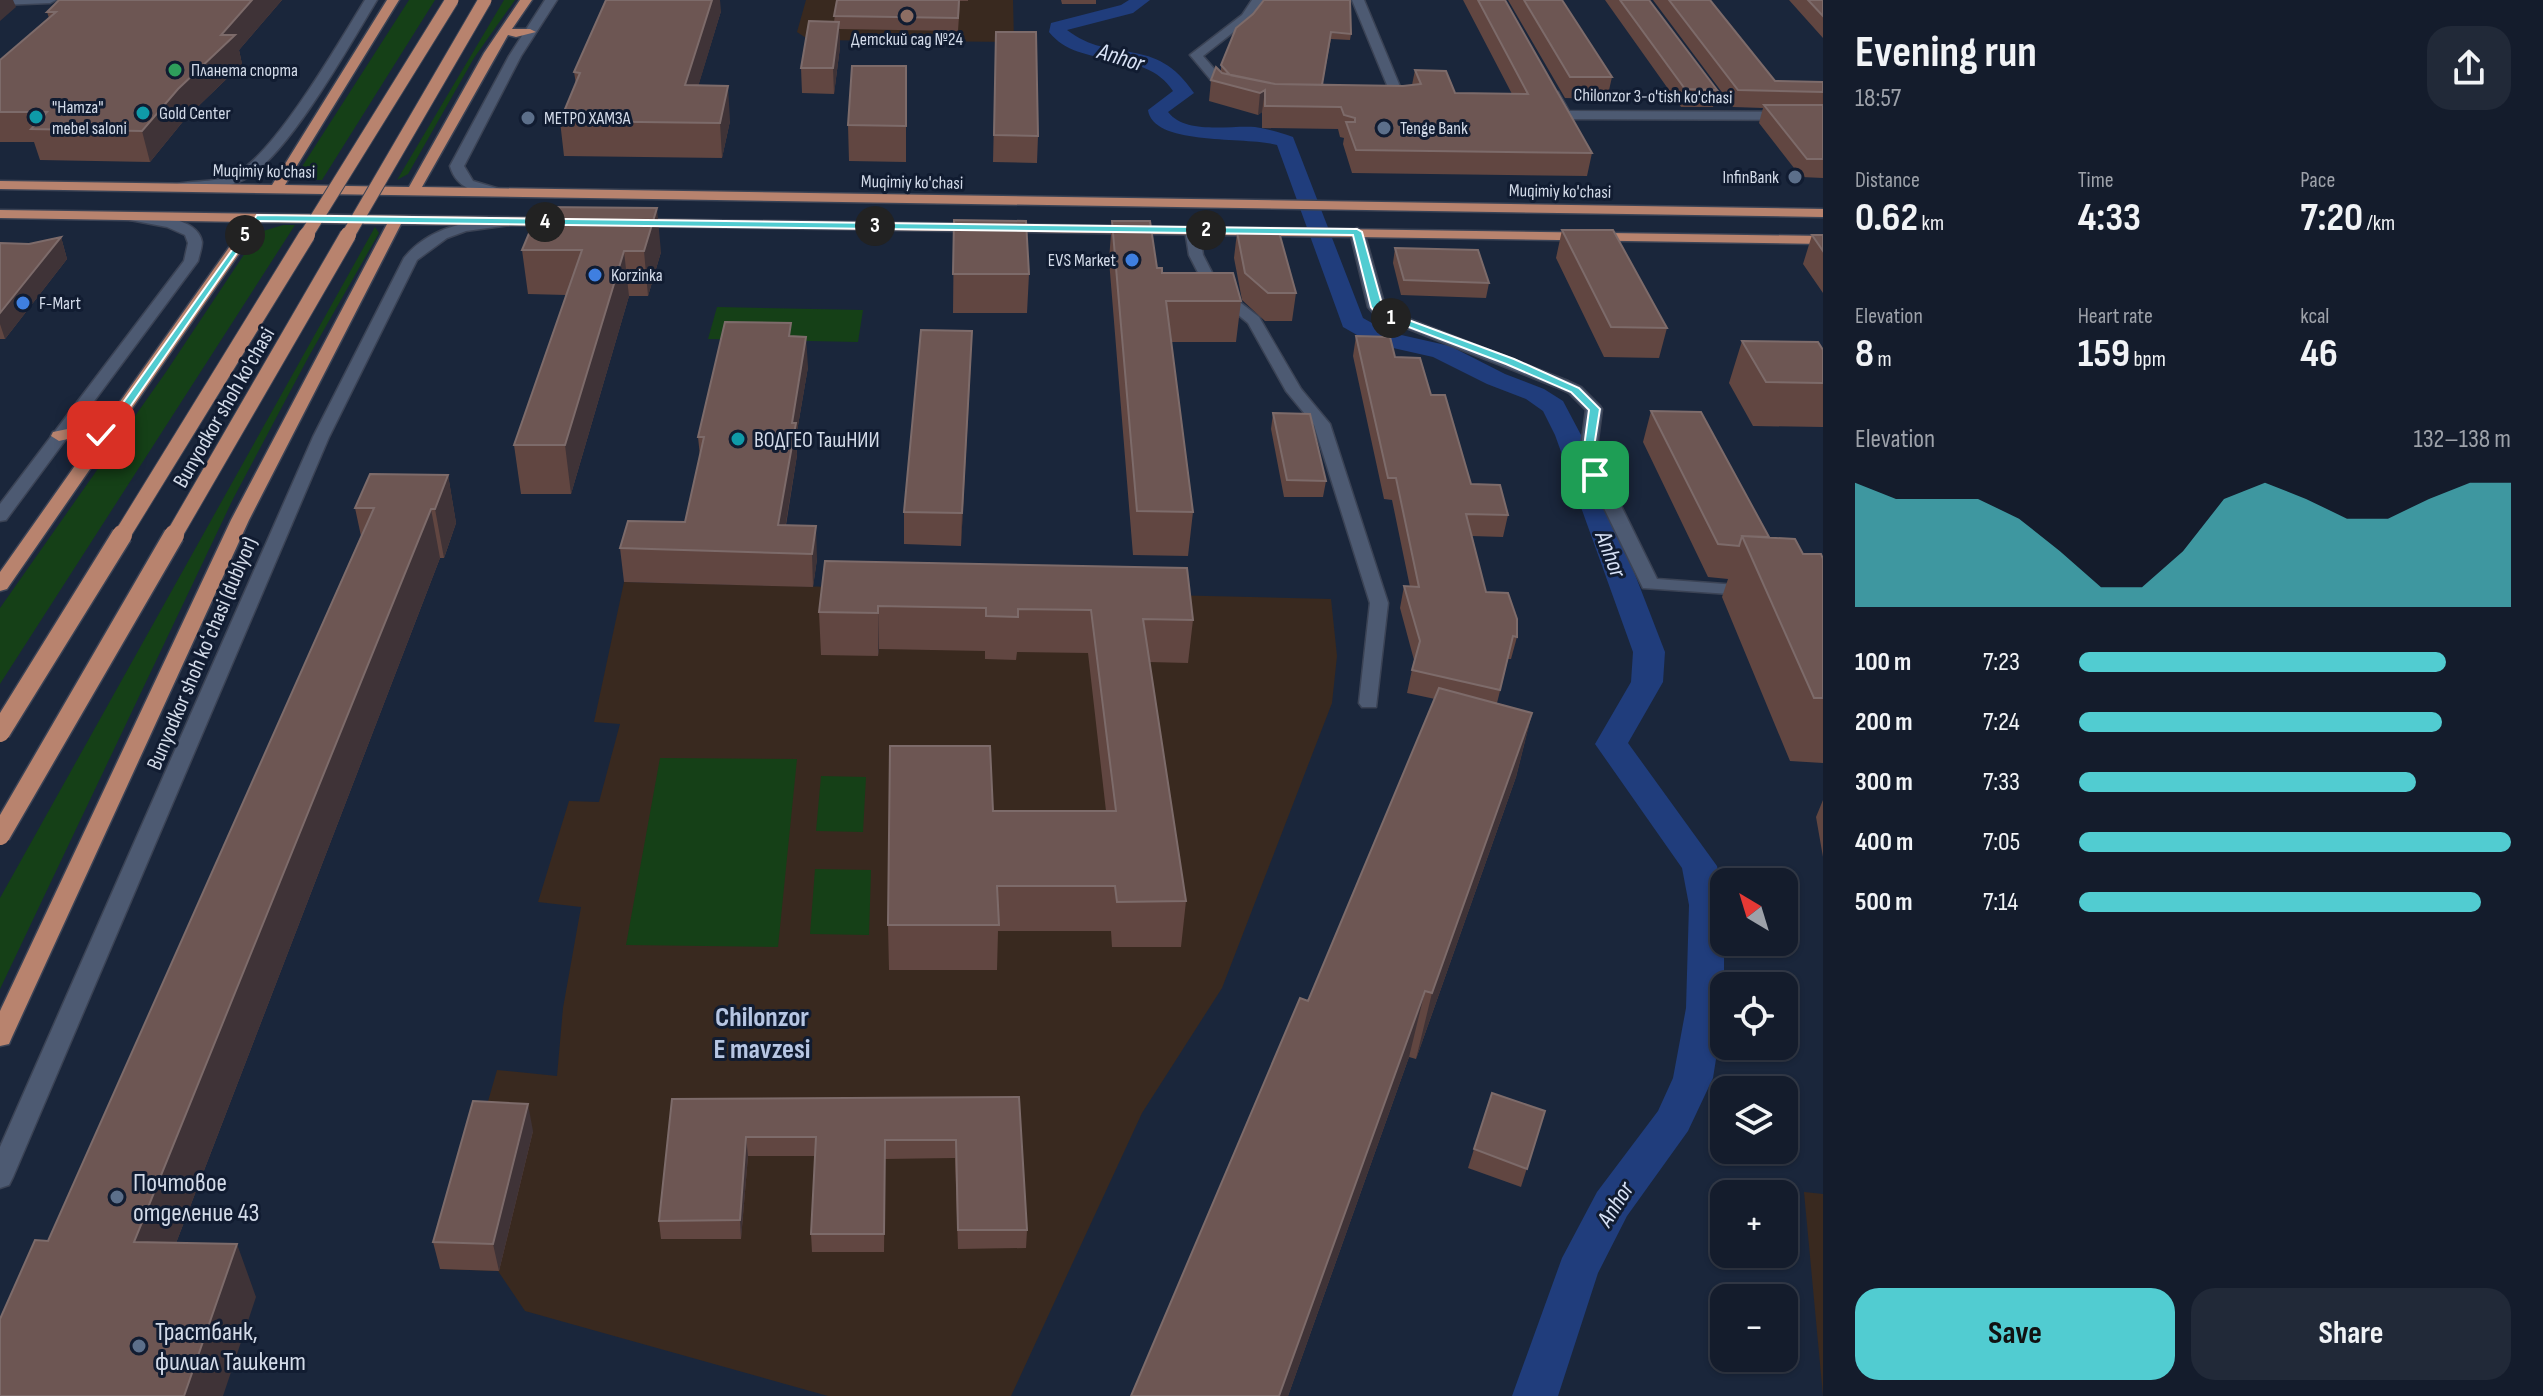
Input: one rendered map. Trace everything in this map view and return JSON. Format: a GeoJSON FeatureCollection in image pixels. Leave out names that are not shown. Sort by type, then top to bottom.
{"type":"FeatureCollection","features":[{"type":"Feature","properties":{"kind":"main road"},"geometry":{"type":"LineString","coordinates":[[276,189],[393,0]]}},
{"type":"Feature","properties":{"kind":"main road","name":"Bunyodkor shoh ko'chasi"},"geometry":{"type":"LineString","coordinates":[[0,732],[452,0]]}},
{"type":"Feature","properties":{"kind":"main road","name":"Bunyodkor shoh ko'chasi"},"geometry":{"type":"LineString","coordinates":[[0,835],[485,0]]}},
{"type":"Feature","properties":{"kind":"main road"},"geometry":{"type":"LineString","coordinates":[[413,192],[526,0]]}},
{"type":"Feature","properties":{"kind":"main road"},"geometry":{"type":"LineString","coordinates":[[505,31],[516,34],[530,32]]}},
{"type":"Feature","properties":{"kind":"main road","name":"Muqimiy ko'chasi"},"geometry":{"type":"LineString","coordinates":[[0,185],[1823,213]]}},
{"type":"Feature","properties":{"kind":"main road"},"geometry":{"type":"LineString","coordinates":[[0,214],[575,222]]}},
{"type":"Feature","properties":{"kind":"main road"},"geometry":{"type":"LineString","coordinates":[[0,585],[257,218]]}},
{"type":"Feature","properties":{"kind":"main road"},"geometry":{"type":"LineString","coordinates":[[0,1037],[240,520],[396,220]]}},
{"type":"Feature","properties":{"kind":"main road"},"geometry":{"type":"LineString","coordinates":[[619,223],[1823,240]]}},
{"type":"Feature","properties":{"kind":"main road"},"geometry":{"type":"LineString","coordinates":[[59,436],[87,430],[103,438]]}},
{"type":"Feature","properties":{"kind":"street"},"geometry":{"type":"LineString","coordinates":[[0,2],[50,0]]}},
{"type":"Feature","properties":{"kind":"street"},"geometry":{"type":"LineString","coordinates":[[166,188],[230,180],[257,165],[337,54],[371,0]]}},
{"type":"Feature","properties":{"kind":"street"},"geometry":{"type":"LineString","coordinates":[[511,193],[468,184],[460,177],[457,166],[530,32],[551,0]]}},
{"type":"Feature","properties":{"kind":"street"},"geometry":{"type":"LineString","coordinates":[[1250,94],[1225,89],[1196,55],[1246,17],[1258,0]]}},
{"type":"Feature","properties":{"kind":"street"},"geometry":{"type":"LineString","coordinates":[[1358,0],[1400,101],[1371,101]]}},
{"type":"Feature","properties":{"kind":"street","name":"Chilonzor 3-o'tish ko'chasi"},"geometry":{"type":"LineString","coordinates":[[1550,89],[1565,115],[1823,116]]}},
{"type":"Feature","properties":{"kind":"street"},"geometry":{"type":"LineString","coordinates":[[1721,104],[1730,116]]}},
{"type":"Feature","properties":{"kind":"street"},"geometry":{"type":"LineString","coordinates":[[0,516],[191,261],[195,239],[186,229],[162,221],[119,216]]}},
{"type":"Feature","properties":{"kind":"street","name":"Bunyodkor shoh koʻchasi (dublyor)"},"geometry":{"type":"LineString","coordinates":[[0,1177],[321,437],[411,258],[425,243],[447,231],[517,221]]}},
{"type":"Feature","properties":{"kind":"street"},"geometry":{"type":"LineString","coordinates":[[1192,230],[1196,255],[1213,288],[1254,320],[1294,391],[1322,424],[1379,603],[1369,703]]}},
{"type":"Feature","properties":{"kind":"street"},"geometry":{"type":"LineString","coordinates":[[1350,232],[1376,307],[1381,313],[1562,384],[1575,390],[1594,409],[1589,447],[1591,463],[1650,584],[1774,594]]}},
{"type":"Feature","properties":{"kind":"shaded area","name":"Детский сад №24"},"geometry":{"type":"Polygon","coordinates":[[[806,0],[1013,0],[1014,42],[809,40],[797,32],[806,0]]]}},
{"type":"Feature","properties":{"kind":"shaded area"},"geometry":{"type":"Polygon","coordinates":[[[624,582],[1331,599],[1337,656],[1332,703],[1222,988],[1142,1113],[1011,1396],[828,1396],[525,1311],[498,1271],[440,1269],[497,1070],[557,1076],[563,1008],[581,907],[538,902],[569,801],[599,802],[620,724],[594,722],[624,582]]]}},
{"type":"Feature","properties":{"kind":"shaded area"},"geometry":{"type":"Polygon","coordinates":[[[1804,1192],[1823,1194],[1823,1396],[1804,1192]]]}},
{"type":"Feature","properties":{"kind":"green space"},"geometry":{"type":"Polygon","coordinates":[[[409,0],[435,0],[322,180],[294,179],[409,0]]]}},
{"type":"Feature","properties":{"kind":"green space"},"geometry":{"type":"Polygon","coordinates":[[[504,0],[515,0],[474,58],[408,174],[397,180],[504,0]]]}},
{"type":"Feature","properties":{"kind":"green space"},"geometry":{"type":"Polygon","coordinates":[[[295,225],[0,684],[0,608],[166,372],[255,238],[260,232],[295,225]]]}},
{"type":"Feature","properties":{"kind":"green space"},"geometry":{"type":"Polygon","coordinates":[[[375,227],[379,233],[233,499],[0,989],[0,898],[375,227]]]}},
{"type":"Feature","properties":{"kind":"green space"},"geometry":{"type":"Polygon","coordinates":[[[717,307],[863,310],[858,342],[708,339],[717,307]]]}},
{"type":"Feature","properties":{"kind":"green space"},"geometry":{"type":"Polygon","coordinates":[[[660,758],[797,759],[778,947],[626,945],[660,758]]]}},
{"type":"Feature","properties":{"kind":"green space"},"geometry":{"type":"Polygon","coordinates":[[[821,776],[866,777],[863,832],[816,831],[821,776]]]}},
{"type":"Feature","properties":{"kind":"green space"},"geometry":{"type":"Polygon","coordinates":[[[815,869],[871,870],[869,935],[810,934],[815,869]]]}},
{"type":"Feature","properties":{"kind":"building"},"geometry":{"type":"Polygon","coordinates":[[[59,0],[252,0],[221,35],[235,35],[178,89],[142,131],[31,129],[47,112],[0,112],[0,60],[56,12],[47,12],[59,0]]]}},
{"type":"Feature","properties":{"kind":"building"},"geometry":{"type":"Polygon","coordinates":[[[606,0],[712,0],[685,85],[728,86],[720,123],[560,121],[580,73],[574,72],[606,0]]]}},
{"type":"Feature","properties":{"kind":"building"},"geometry":{"type":"Polygon","coordinates":[[[837,0],[959,0],[958,18],[834,16],[837,0]]]}},
{"type":"Feature","properties":{"kind":"building"},"geometry":{"type":"Polygon","coordinates":[[[1264,0],[1350,0],[1351,34],[1331,32],[1322,85],[1275,84],[1230,75],[1221,65],[1236,28],[1264,0]]]}},
{"type":"Feature","properties":{"kind":"building"},"geometry":{"type":"Polygon","coordinates":[[[1478,0],[1505,0],[1592,153],[1356,150],[1346,122],[1355,122],[1355,118],[1344,115],[1341,107],[1265,106],[1265,90],[1260,93],[1211,80],[1216,67],[1222,73],[1275,84],[1403,86],[1421,84],[1415,70],[1446,71],[1455,93],[1528,94],[1478,0]]]}},
{"type":"Feature","properties":{"kind":"building"},"geometry":{"type":"Polygon","coordinates":[[[1524,0],[1562,0],[1612,77],[1570,77],[1524,0]]]}},
{"type":"Feature","properties":{"kind":"building"},"geometry":{"type":"Polygon","coordinates":[[[1620,0],[1649,0],[1717,90],[1685,89],[1620,0]]]}},
{"type":"Feature","properties":{"kind":"building"},"geometry":{"type":"Polygon","coordinates":[[[1669,0],[1710,0],[1775,81],[1823,82],[1823,92],[1738,90],[1669,0]]]}},
{"type":"Feature","properties":{"kind":"building"},"geometry":{"type":"Polygon","coordinates":[[[1808,0],[1823,0],[1823,16],[1808,0]]]}},
{"type":"Feature","properties":{"kind":"building"},"geometry":{"type":"Polygon","coordinates":[[[809,21],[839,22],[833,68],[801,68],[809,21]]]}},
{"type":"Feature","properties":{"kind":"building"},"geometry":{"type":"Polygon","coordinates":[[[996,32],[1036,32],[1038,136],[994,135],[996,32]]]}},
{"type":"Feature","properties":{"kind":"building"},"geometry":{"type":"Polygon","coordinates":[[[852,66],[906,66],[906,126],[848,125],[852,66]]]}},
{"type":"Feature","properties":{"kind":"building"},"geometry":{"type":"Polygon","coordinates":[[[1764,105],[1823,105],[1823,159],[1807,159],[1764,105]]]}},
{"type":"Feature","properties":{"kind":"building"},"geometry":{"type":"Polygon","coordinates":[[[540,207],[657,208],[644,251],[624,251],[565,445],[514,445],[582,250],[522,250],[540,207]]]}},
{"type":"Feature","properties":{"kind":"building"},"geometry":{"type":"Polygon","coordinates":[[[954,220],[1026,221],[1029,274],[953,274],[954,220]]]}},
{"type":"Feature","properties":{"kind":"building"},"geometry":{"type":"Polygon","coordinates":[[[1112,221],[1150,221],[1157,268],[1162,268],[1162,273],[1233,273],[1241,301],[1166,301],[1193,512],[1137,511],[1112,221]]]}},
{"type":"Feature","properties":{"kind":"building"},"geometry":{"type":"Polygon","coordinates":[[[1562,230],[1613,230],[1667,328],[1611,327],[1562,230]]]}},
{"type":"Feature","properties":{"kind":"building"},"geometry":{"type":"Polygon","coordinates":[[[1237,232],[1279,232],[1296,293],[1268,293],[1245,273],[1237,232]]]}},
{"type":"Feature","properties":{"kind":"building"},"geometry":{"type":"Polygon","coordinates":[[[1812,235],[1823,235],[1823,251],[1812,235]]]}},
{"type":"Feature","properties":{"kind":"building"},"geometry":{"type":"Polygon","coordinates":[[[61,237],[0,313],[0,243],[29,244],[61,237]]]}},
{"type":"Feature","properties":{"kind":"building"},"geometry":{"type":"Polygon","coordinates":[[[1395,248],[1478,250],[1489,283],[1404,280],[1395,248]]]}},
{"type":"Feature","properties":{"kind":"building"},"geometry":{"type":"Polygon","coordinates":[[[725,322],[791,323],[789,336],[806,337],[792,423],[796,423],[778,525],[816,526],[812,554],[620,548],[628,521],[685,522],[704,437],[698,437],[725,322]]]}},
{"type":"Feature","properties":{"kind":"building"},"geometry":{"type":"Polygon","coordinates":[[[921,330],[972,331],[962,513],[904,512],[921,330]]]}},
{"type":"Feature","properties":{"kind":"building"},"geometry":{"type":"Polygon","coordinates":[[[1356,336],[1390,337],[1395,357],[1420,358],[1431,395],[1445,395],[1471,484],[1500,485],[1508,515],[1466,514],[1486,592],[1508,593],[1517,619],[1517,637],[1513,636],[1500,690],[1412,670],[1420,641],[1404,586],[1419,587],[1396,478],[1388,478],[1356,336]]]}},
{"type":"Feature","properties":{"kind":"building"},"geometry":{"type":"Polygon","coordinates":[[[1742,341],[1818,342],[1823,350],[1823,383],[1766,382],[1742,341]]]}},
{"type":"Feature","properties":{"kind":"building"},"geometry":{"type":"Polygon","coordinates":[[[1651,411],[1701,412],[1769,537],[1742,536],[1739,546],[1718,544],[1651,411]]]}},
{"type":"Feature","properties":{"kind":"building"},"geometry":{"type":"Polygon","coordinates":[[[1273,413],[1310,414],[1326,481],[1287,480],[1273,413]]]}},
{"type":"Feature","properties":{"kind":"building"},"geometry":{"type":"Polygon","coordinates":[[[370,474],[448,475],[435,509],[431,509],[134,1242],[237,1244],[184,1396],[0,1396],[0,1319],[35,1240],[48,1241],[374,508],[355,508],[370,474]]]}},
{"type":"Feature","properties":{"kind":"building"},"geometry":{"type":"Polygon","coordinates":[[[1742,536],[1795,539],[1803,554],[1821,554],[1823,698],[1814,698],[1742,536]]]}},
{"type":"Feature","properties":{"kind":"building"},"geometry":{"type":"Polygon","coordinates":[[[825,561],[1187,568],[1193,620],[1143,619],[1186,901],[1117,902],[1115,886],[997,886],[999,925],[888,925],[890,746],[990,746],[993,811],[1116,811],[1091,610],[1018,609],[1018,617],[986,616],[986,608],[878,606],[878,613],[819,612],[825,561]]]}},
{"type":"Feature","properties":{"kind":"building"},"geometry":{"type":"Polygon","coordinates":[[[1439,688],[1532,713],[1432,993],[1425,991],[1279,1396],[1131,1396],[1300,998],[1308,1001],[1439,688]]]}},
{"type":"Feature","properties":{"kind":"building"},"geometry":{"type":"Polygon","coordinates":[[[1492,1093],[1545,1111],[1527,1169],[1474,1149],[1492,1093]]]}},
{"type":"Feature","properties":{"kind":"building"},"geometry":{"type":"Polygon","coordinates":[[[1019,1097],[1027,1230],[958,1230],[956,1140],[885,1140],[884,1234],[811,1234],[816,1137],[746,1137],[740,1220],[659,1221],[672,1099],[1019,1097]]]}},
{"type":"Feature","properties":{"kind":"building"},"geometry":{"type":"Polygon","coordinates":[[[473,1101],[528,1104],[493,1244],[433,1242],[473,1101]]]}},
{"type":"Feature","properties":{"kind":"waterway","name":"Anhor"},"geometry":{"type":"LineString","coordinates":[[1141,0],[1127,9],[1058,27],[1058,32],[1071,42],[1087,48],[1159,66],[1174,77],[1184,93],[1158,110],[1159,117],[1169,124],[1194,131],[1261,134],[1286,141],[1352,322],[1380,338],[1441,351],[1496,379],[1535,394],[1554,407],[1568,435],[1649,652],[1647,682],[1611,744],[1699,866],[1707,905],[1705,1008],[1693,1078],[1674,1120],[1612,1204],[1577,1271],[1535,1396]]}},
{"type":"Feature","properties":{"kind":"place","name":"Детский сад №24"},"geometry":{"type":"Point","coordinates":[907,16]}},
{"type":"Feature","properties":{"kind":"place","name":"Планета спорта"},"geometry":{"type":"Point","coordinates":[175,70]}},
{"type":"Feature","properties":{"kind":"place","name":"Gold Center"},"geometry":{"type":"Point","coordinates":[143,113]}},
{"type":"Feature","properties":{"kind":"place","name":"\"Hamza\" mebel saloni"},"geometry":{"type":"Point","coordinates":[36,117]}},
{"type":"Feature","properties":{"kind":"place","name":"МЕТРО ХАМЗА"},"geometry":{"type":"Point","coordinates":[528,118]}},
{"type":"Feature","properties":{"kind":"place","name":"Tenge Bank"},"geometry":{"type":"Point","coordinates":[1384,128]}},
{"type":"Feature","properties":{"kind":"place","name":"InfinBank"},"geometry":{"type":"Point","coordinates":[1795,177]}},
{"type":"Feature","properties":{"kind":"place","name":"EVS Market"},"geometry":{"type":"Point","coordinates":[1132,260]}},
{"type":"Feature","properties":{"kind":"place","name":"Korzinka"},"geometry":{"type":"Point","coordinates":[595,275]}},
{"type":"Feature","properties":{"kind":"place","name":"F-Mart"},"geometry":{"type":"Point","coordinates":[23,303]}},
{"type":"Feature","properties":{"kind":"place","name":"ВОДГЕО ТашНИИ"},"geometry":{"type":"Point","coordinates":[738,439]}},
{"type":"Feature","properties":{"kind":"place","name":"Почтовое отделение 43"},"geometry":{"type":"Point","coordinates":[117,1197]}},
{"type":"Feature","properties":{"kind":"place","name":"Трастбанк, филиал Ташкент"},"geometry":{"type":"Point","coordinates":[139,1346]}},
{"type":"Feature","properties":{"kind":"district","name":"Chilonzor E mavzesi"},"geometry":{"type":"Point","coordinates":[762,1032]}},
{"type":"Feature","properties":{"kind":"route"},"geometry":{"type":"LineString","coordinates":[[101,435],[103,438],[257,218],[1357,232],[1376,307],[1381,313],[1510,361],[1575,390],[1594,409],[1589,447],[1595,475]]}}]}
